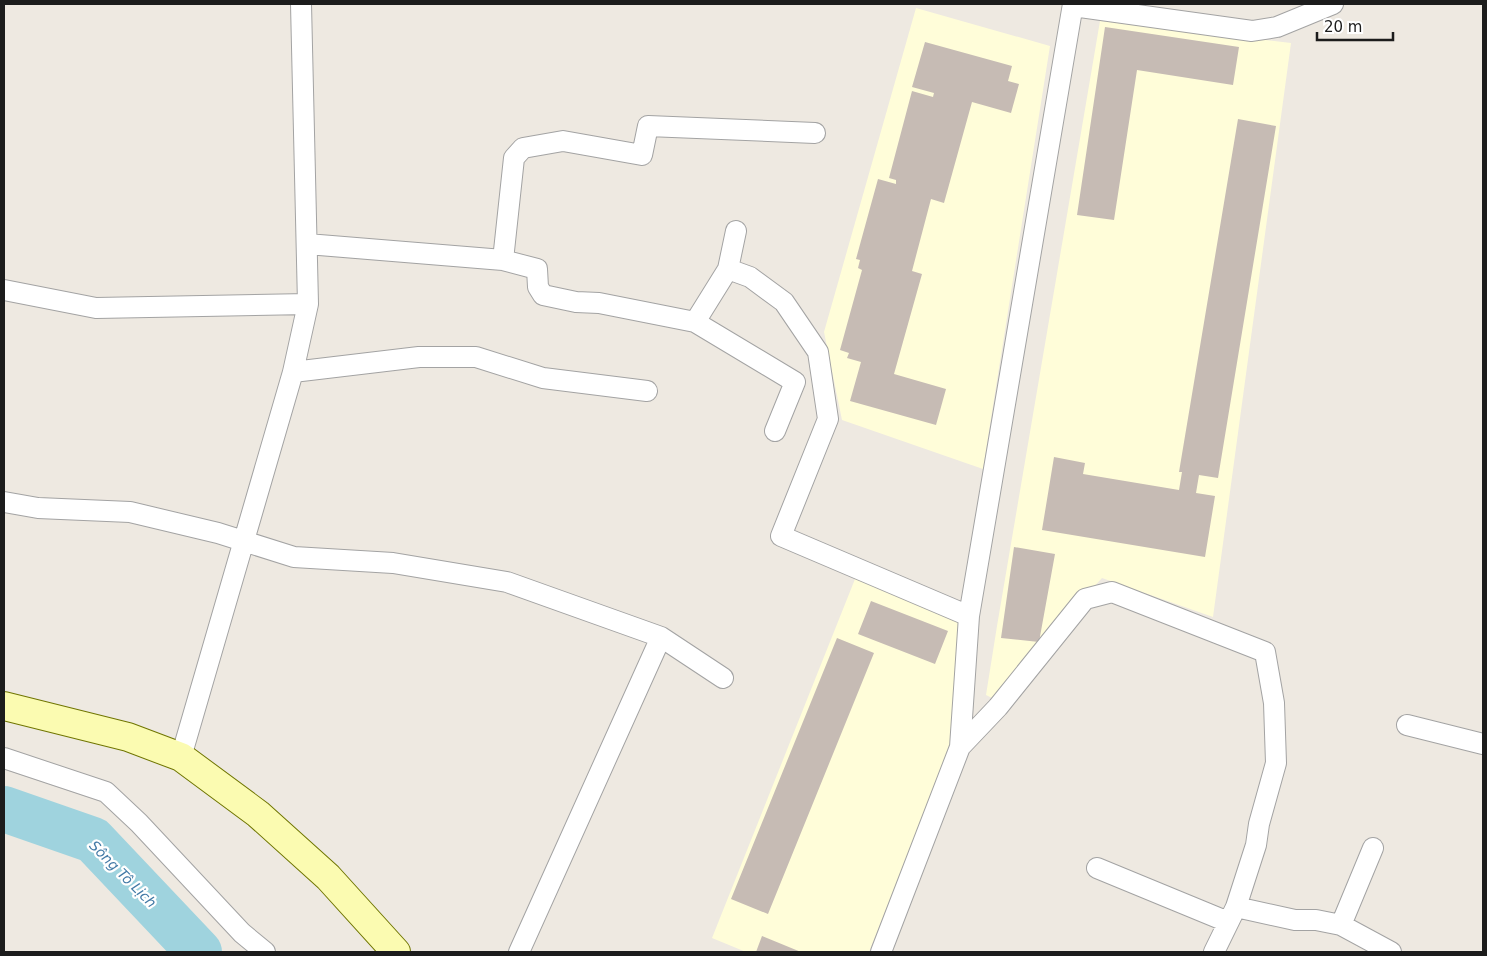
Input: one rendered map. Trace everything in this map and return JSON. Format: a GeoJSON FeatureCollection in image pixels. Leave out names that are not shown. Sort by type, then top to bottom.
{"type":"FeatureCollection","features":[{"type":"Feature","properties":{"kind":"street"},"geometry":{"type":"LineString","coordinates":[[181,757],[293,372],[308,304],[301,4]]}},
{"type":"Feature","properties":{"kind":"street"},"geometry":{"type":"LineString","coordinates":[[881,952],[960,747],[969,616],[1073,5],[1252,31],[1277,27],[1333,4]]}},
{"type":"Feature","properties":{"kind":"street"},"geometry":{"type":"LineString","coordinates":[[503,260],[514,158],[523,148],[563,141],[642,154],[648,126],[815,133]]}},
{"type":"Feature","properties":{"kind":"street"},"geometry":{"type":"LineString","coordinates":[[694,322],[728,269],[736,230]]}},
{"type":"Feature","properties":{"kind":"street"},"geometry":{"type":"LineString","coordinates":[[307,244],[503,260],[537,269],[538,288],[543,295],[576,302],[599,303],[694,322],[795,382],[775,430]]}},
{"type":"Feature","properties":{"kind":"street"},"geometry":{"type":"LineString","coordinates":[[728,269],[750,277],[784,302],[818,352],[828,419],[781,536],[969,616]]}},
{"type":"Feature","properties":{"kind":"street"},"geometry":{"type":"LineString","coordinates":[[4,290],[96,308],[308,304]]}},
{"type":"Feature","properties":{"kind":"street"},"geometry":{"type":"LineString","coordinates":[[293,372],[419,357],[476,357],[543,378],[647,392]]}},
{"type":"Feature","properties":{"kind":"street"},"geometry":{"type":"LineString","coordinates":[[4,502],[38,508],[130,512],[184,524],[294,556],[393,563],[507,582],[662,637],[724,678]]}},
{"type":"Feature","properties":{"kind":"street"},"geometry":{"type":"LineString","coordinates":[[960,747],[998,707],[1085,599],[1112,592],[1265,652],[1274,703],[1276,764],[1259,824],[1256,844],[1232,914],[1214,952]]}},
{"type":"Feature","properties":{"kind":"street"},"geometry":{"type":"LineString","coordinates":[[519,952],[662,637]]}},
{"type":"Feature","properties":{"kind":"street"},"geometry":{"type":"LineString","coordinates":[[4,706],[128,737],[181,757],[258,814],[328,877],[396,952]]}},
{"type":"Feature","properties":{"kind":"street"},"geometry":{"type":"LineString","coordinates":[[1407,725],[1483,744]]}},
{"type":"Feature","properties":{"kind":"street"},"geometry":{"type":"LineString","coordinates":[[4,758],[106,792],[139,823],[242,933],[265,952]]}},
{"type":"Feature","properties":{"kind":"street"},"geometry":{"type":"LineString","coordinates":[[1341,925],[1372,848]]}},
{"type":"Feature","properties":{"kind":"street"},"geometry":{"type":"LineString","coordinates":[[1098,868],[1232,914],[1316,920],[1341,925],[1391,952]]}},
{"type":"Feature","properties":{"kind":"shaded area"},"geometry":{"type":"Polygon","coordinates":[[[916,8],[1050,46],[983,469],[842,420],[824,332],[916,8]]]}},
{"type":"Feature","properties":{"kind":"shaded area"},"geometry":{"type":"Polygon","coordinates":[[[1100,21],[1291,43],[1213,617],[1102,578],[992,698],[986,695],[997,626],[1100,21]]]}},
{"type":"Feature","properties":{"kind":"shaded area"},"geometry":{"type":"Polygon","coordinates":[[[857,574],[962,622],[950,748],[869,952],[746,952],[712,938],[857,574]]]}},
{"type":"Feature","properties":{"kind":"building"},"geometry":{"type":"Polygon","coordinates":[[[1105,27],[1239,47],[1233,85],[1137,70],[1114,220],[1077,215],[1105,27]]]}},
{"type":"Feature","properties":{"kind":"building"},"geometry":{"type":"Polygon","coordinates":[[[925,42],[1012,66],[1008,81],[1019,84],[1011,113],[972,102],[944,203],[931,199],[912,271],[922,274],[894,374],[946,389],[936,425],[850,401],[861,362],[847,358],[849,353],[840,350],[862,270],[858,268],[860,260],[856,259],[878,179],[896,184],[896,180],[889,178],[912,91],[933,97],[934,93],[912,87],[925,42]]]}},
{"type":"Feature","properties":{"kind":"building"},"geometry":{"type":"Polygon","coordinates":[[[1238,119],[1276,126],[1218,478],[1199,475],[1196,493],[1215,496],[1205,557],[1042,530],[1054,457],[1085,463],[1083,474],[1179,490],[1182,472],[1179,472],[1238,119]]]}},
{"type":"Feature","properties":{"kind":"building"},"geometry":{"type":"Polygon","coordinates":[[[1014,547],[1055,554],[1039,642],[1001,638],[1014,547]]]}},
{"type":"Feature","properties":{"kind":"building"},"geometry":{"type":"Polygon","coordinates":[[[871,601],[948,631],[935,664],[858,634],[871,601]]]}},
{"type":"Feature","properties":{"kind":"building"},"geometry":{"type":"Polygon","coordinates":[[[837,638],[874,653],[768,914],[731,899],[837,638]]]}},
{"type":"Feature","properties":{"kind":"building"},"geometry":{"type":"Polygon","coordinates":[[[762,936],[801,952],[756,952],[762,936]]]}},
{"type":"Feature","properties":{"kind":"waterway","name":"Sông Tô Lịch"},"geometry":{"type":"LineString","coordinates":[[4,809],[93,840],[199,952]]}}]}
